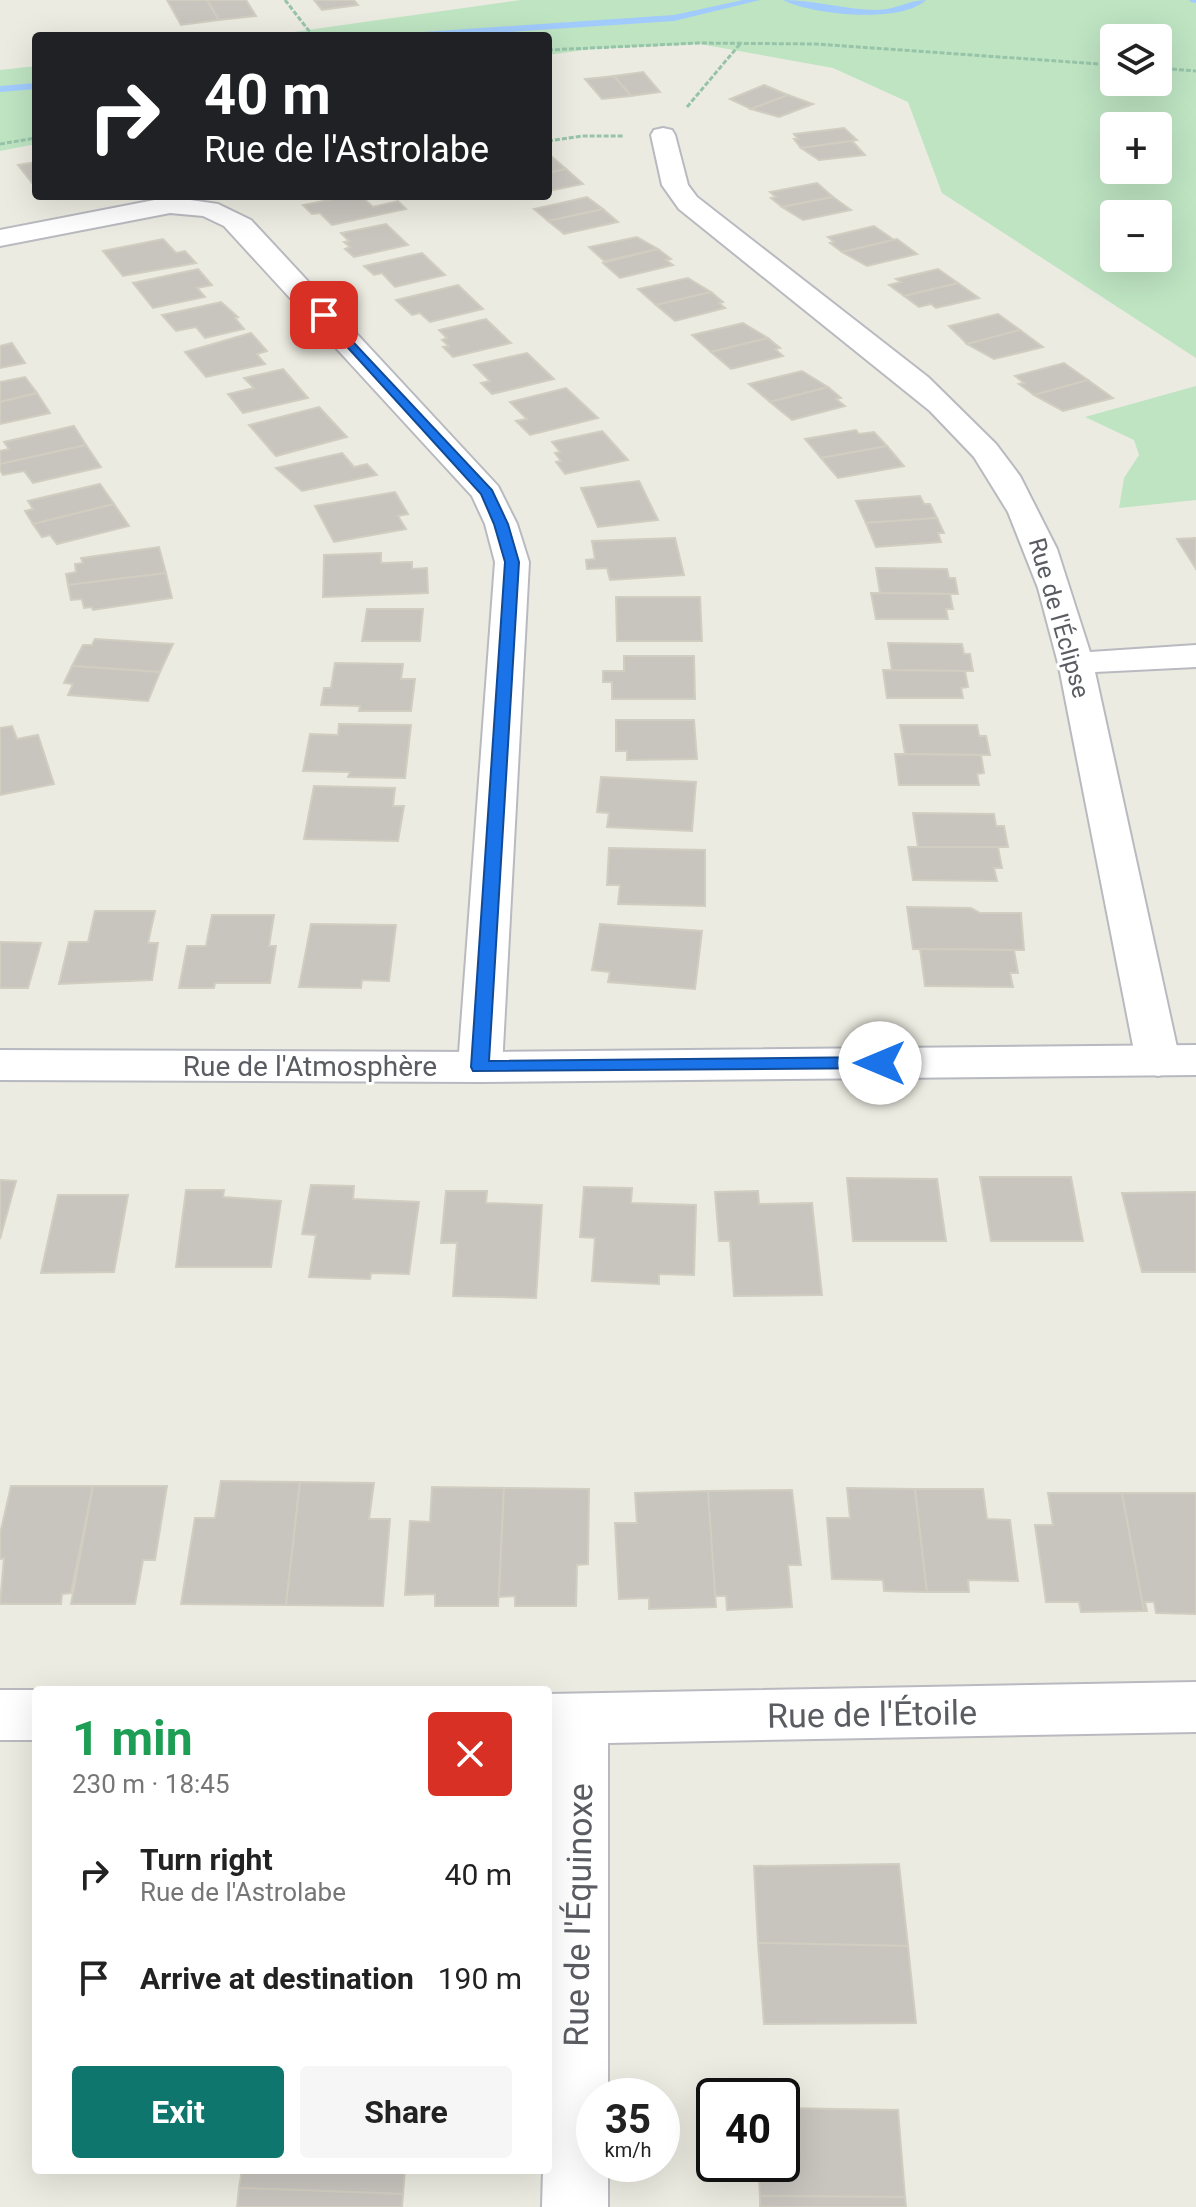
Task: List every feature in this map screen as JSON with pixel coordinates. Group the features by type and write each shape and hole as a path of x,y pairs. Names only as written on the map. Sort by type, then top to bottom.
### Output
{"street":[{"name":"Rue de l'Éclipse","path":"663,135 675,185 688,203 917,383 981,446 1002,473 1041,547 1076,663 1177,1060"},
{"path":"0,238 170,205 195,206 228,215 242,226 487,493 501,524 512,562 480,1067"},
{"path":"1076,663 1196,656"},
{"name":"Rue de l'Atmosphère","path":"0,1065 480,1067 1177,1060"},
{"name":"Rue de l'Étoile","path":"564,1720 1196,1707"},
{"path":"0,1715 32,1715"},
{"name":"Rue de l'Équinoxe","path":"564,1720 575,2207"}],"path":[{"path":"285,0 310,32"},
{"path":"552,50 741,43 914,50 1100,64"},
{"path":"552,140 582,136 663,135 741,43"},
{"path":"1172,69 1196,71"},
{"path":"0,144 32,139"}],"green space":[{"path":"521,0 1196,0 1196,358 942,193 908,102 833,68 700,44 591,49 552,54 552,32 293,32"},
{"path":"32,66 32,145 0,151 0,70"},
{"path":"1196,386 1196,500 1119,508 1124,478 1139,455 1134,440 1085,417"}],"building":[{"path":"167,0 207,0 219,20 181,25"},
{"path":"207,0 246,0 256,16 219,20"},
{"path":"314,0 354,0 358,5 322,10"},
{"path":"643,72 660,92 631,96 614,76"},
{"path":"614,76 631,96 602,99 585,79"},
{"path":"764,85 788,95 751,109 730,99"},
{"path":"788,95 813,104 779,117 751,109"},
{"path":"844,128 857,140 801,148 794,139 798,139 794,134"},
{"path":"852,141 865,155 819,160 801,148"},
{"path":"552,157 566,169 552,172"},
{"path":"32,163 32,183 18,165"},
{"path":"566,169 583,184 552,190 552,172"},
{"path":"817,183 833,197 782,207 771,198 776,197 770,192"},
{"path":"587,197 603,209 548,221 534,209"},
{"path":"833,197 851,210 803,220 782,207"},
{"path":"328,200 365,200 373,207 398,201 406,209 332,225 320,213 312,214 303,205"},
{"path":"603,209 618,222 564,234 548,221"},
{"path":"386,224 408,245 354,257 345,249 350,247 344,242 349,241 341,233"},
{"path":"874,226 894,240 842,252 830,243 834,242 828,237"},
{"path":"637,237 658,249 604,261 589,247"},
{"path":"163,239 176,253 185,251 196,263 123,276 103,251"},
{"path":"897,239 917,254 867,266 842,252"},
{"path":"658,249 671,259 666,260 673,265 620,278 603,263"},
{"path":"422,253 445,275 395,287 382,273 374,275 364,266"},
{"path":"198,269 212,285 197,288 205,297 153,308 133,283"},
{"path":"938,269 958,283 904,296 889,285 901,282 896,279"},
{"path":"688,278 711,292 656,305 638,289"},
{"path":"958,283 979,298 936,308 931,304 919,307 904,296"},
{"path":"458,285 483,309 430,322 420,313 412,315 396,300"},
{"path":"711,292 723,302 719,303 725,308 675,321 656,305"},
{"path":"221,302 238,317 235,318 244,329 205,338 196,327 176,331 162,315"},
{"path":"998,314 1020,330 967,344 949,326"},
{"path":"486,319 511,343 453,357 443,347 449,346 442,340 447,338 439,330"},
{"path":"743,323 768,338 711,352 692,335"},
{"path":"1020,330 1043,347 994,359 967,344"},
{"path":"251,333 267,351 257,354 265,364 206,377 185,352"},
{"path":"768,338 780,348 775,349 783,356 731,369 711,352"},
{"path":"12,343 25,363 0,368 0,346"},
{"path":"527,353 554,379 492,394 481,383 490,381 474,365"},
{"path":"1064,363 1088,380 1034,395 1019,384 1024,383 1015,376"},
{"path":"283,369 308,398 243,413 228,394 254,388 244,378"},
{"path":"802,371 828,387 770,402 749,384"},
{"path":"25,377 37,393 0,402 0,382"},
{"path":"1088,380 1113,398 1063,411 1034,395"},
{"path":"828,387 845,406 792,420 770,402"},
{"path":"566,388 598,418 530,435 516,421 527,419 510,402"},
{"path":"37,393 50,413 0,424 0,402"},
{"path":"319,407 347,437 276,456 249,425"},
{"path":"74,426 86,445 0,464 0,451 9,449 4,442"},
{"path":"856,430 859,434 874,432 887,446 821,458 805,439"},
{"path":"602,431 628,460 565,474 556,462 561,461 555,453 560,452 552,442"},
{"path":"86,445 101,467 33,483 24,471 3,475 0,470 0,464"},
{"path":"887,446 904,466 838,478 821,458"},
{"path":"342,453 354,467 367,464 377,475 302,491 276,468"},
{"path":"639,481 658,520 598,527 581,488"},
{"path":"100,484 114,504 33,524 25,511 33,509 28,501"},
{"path":"395,492 408,514 398,516 406,529 334,542 315,506"},
{"path":"920,496 924,504 930,504 937,518 866,523 856,501"},
{"path":"114,504 129,526 57,544 50,535 42,537 33,524"},
{"path":"937,518 944,533 938,533 941,542 876,547 866,523"},
{"path":"675,538 684,575 610,580 607,568 587,569 586,560 595,559 592,541"},
{"path":"1196,538 1196,569 1177,539"},
{"path":"159,547 166,573 68,585 66,574 76,572 75,564 83,563 81,558"},
{"path":"381,553 381,563 412,562 412,569 427,568 428,593 323,597 324,555"},
{"path":"876,568 947,569 949,578 955,578 958,594 880,593"},
{"path":"166,573 172,598 93,610 92,607 84,608 82,599 71,600 68,585"},
{"path":"871,593 950,594 953,609 946,609 948,619 876,619"},
{"path":"616,597 700,597 702,641 617,641"},
{"path":"367,609 423,609 420,641 362,641"},
{"path":"95,639 173,644 160,672 72,666 83,645 92,645"},
{"path":"888,643 962,644 964,654 970,654 973,671 892,670"},
{"path":"624,656 694,656 695,699 612,699 612,682 603,682 603,671 624,671"},
{"path":"335,663 403,664 401,679 415,679 411,711 359,711 360,706 321,705 324,688 331,688"},
{"path":"72,666 160,672 148,701 68,695 73,684 64,683"},
{"path":"883,670 965,671 968,687 961,688 963,698 887,698"},
{"path":"616,720 694,720 697,759 627,760 627,751 616,751"},
{"path":"339,724 411,725 405,778 348,777 350,772 303,771 310,734 338,735"},
{"path":"900,725 977,725 979,736 986,736 990,755 905,754"},
{"path":"12,726 17,739 38,735 54,784 0,795 0,728"},
{"path":"895,754 981,755 984,773 977,774 979,785 899,785"},
{"path":"601,777 696,782 692,831 607,827 609,813 597,812"},
{"path":"314,786 395,788 393,806 404,806 398,841 304,839"},
{"path":"913,813 994,814 996,826 1004,826 1008,847 918,847"},
{"path":"908,847 998,847 1002,868 994,868 997,881 913,880"},
{"path":"609,848 705,850 705,906 618,904 620,885 607,885"},
{"path":"907,907 1021,913 1024,950 913,949"},
{"path":"95,911 155,911 148,943 158,943 152,980 59,984 69,942 88,942"},
{"path":"212,915 274,915 269,946 276,946 270,983 215,983 214,988 179,988 187,946 206,946"},
{"path":"311,924 396,925 389,981 362,980 361,988 299,987"},
{"path":"600,924 702,931 695,989 608,982 610,972 592,970"},
{"path":"0,942 41,943 28,988 0,988"},
{"path":"920,949 1014,950 1018,973 1010,973 1013,987 925,986"},
{"path":"980,1177 1071,1177 1083,1241 991,1241"},
{"path":"847,1178 937,1179 946,1241 853,1241"},
{"path":"0,1180 16,1181 0,1239"},
{"path":"311,1185 354,1186 353,1199 419,1202 409,1274 371,1273 370,1279 309,1277 316,1235 302,1234"},
{"path":"584,1187 632,1188 631,1203 696,1205 694,1275 659,1274 659,1284 592,1281 595,1238 580,1237"},
{"path":"186,1190 224,1190 223,1197 281,1201 271,1267 176,1267"},
{"path":"446,1191 487,1191 486,1203 542,1205 536,1298 453,1296 457,1243 441,1243"},
{"path":"758,1191 759,1204 812,1203 822,1295 734,1296 730,1241 719,1241 715,1192"},
{"path":"1196,1192 1196,1272 1142,1272 1122,1193"},
{"path":"58,1195 128,1195 114,1272 41,1273"},
{"path":"221,1481 300,1482 286,1605 181,1604 195,1518 215,1518"},
{"path":"300,1482 374,1483 369,1519 390,1519 383,1606 286,1605"},
{"path":"11,1486 93,1486 71,1593 62,1594 61,1604 0,1604 4,1558 0,1559 0,1534"},
{"path":"93,1486 167,1486 155,1560 143,1560 135,1604 71,1604"},
{"path":"432,1487 504,1488 498,1606 435,1606 435,1594 405,1595 410,1521 430,1522"},
{"path":"504,1488 589,1489 588,1564 577,1565 576,1606 515,1606 515,1596 499,1597"},
{"path":"847,1488 915,1489 927,1592 884,1591 883,1580 832,1579 827,1518 850,1518"},
{"path":"915,1489 983,1489 987,1519 1010,1520 1018,1581 968,1580 969,1592 927,1592"},
{"path":"792,1490 801,1565 788,1565 792,1607 727,1610 726,1596 714,1596 708,1491"},
{"path":"708,1491 716,1607 649,1609 649,1598 619,1599 615,1523 637,1523 635,1493"},
{"path":"1048,1493 1122,1493 1144,1611 1081,1612 1079,1602 1046,1602 1035,1525 1053,1525"},
{"path":"1122,1493 1196,1493 1196,1614 1156,1613 1154,1602 1145,1602 1147,1611 1144,1611"},
{"path":"899,1864 908,1946 758,1943 754,1866"},
{"path":"758,1943 908,1946 916,2023 764,2024"},
{"path":"800,2108 898,2110 905,2197 760,2196 759,2182 800,2182"},
{"path":"241,2174 405,2174 403,2194 239,2188"},
{"path":"239,2188 403,2194 402,2207 237,2207"},
{"path":"760,2196 905,2197 906,2207 760,2207"}],"waterway":[{"path":"467,32 674,18 755,0"},
{"path":"788,0 878,13 911,7 921,0"},
{"path":"0,89 32,86"}],"route":[{"path":"324,315 487,493 501,524 512,562 480,1067 880,1063"}]}
